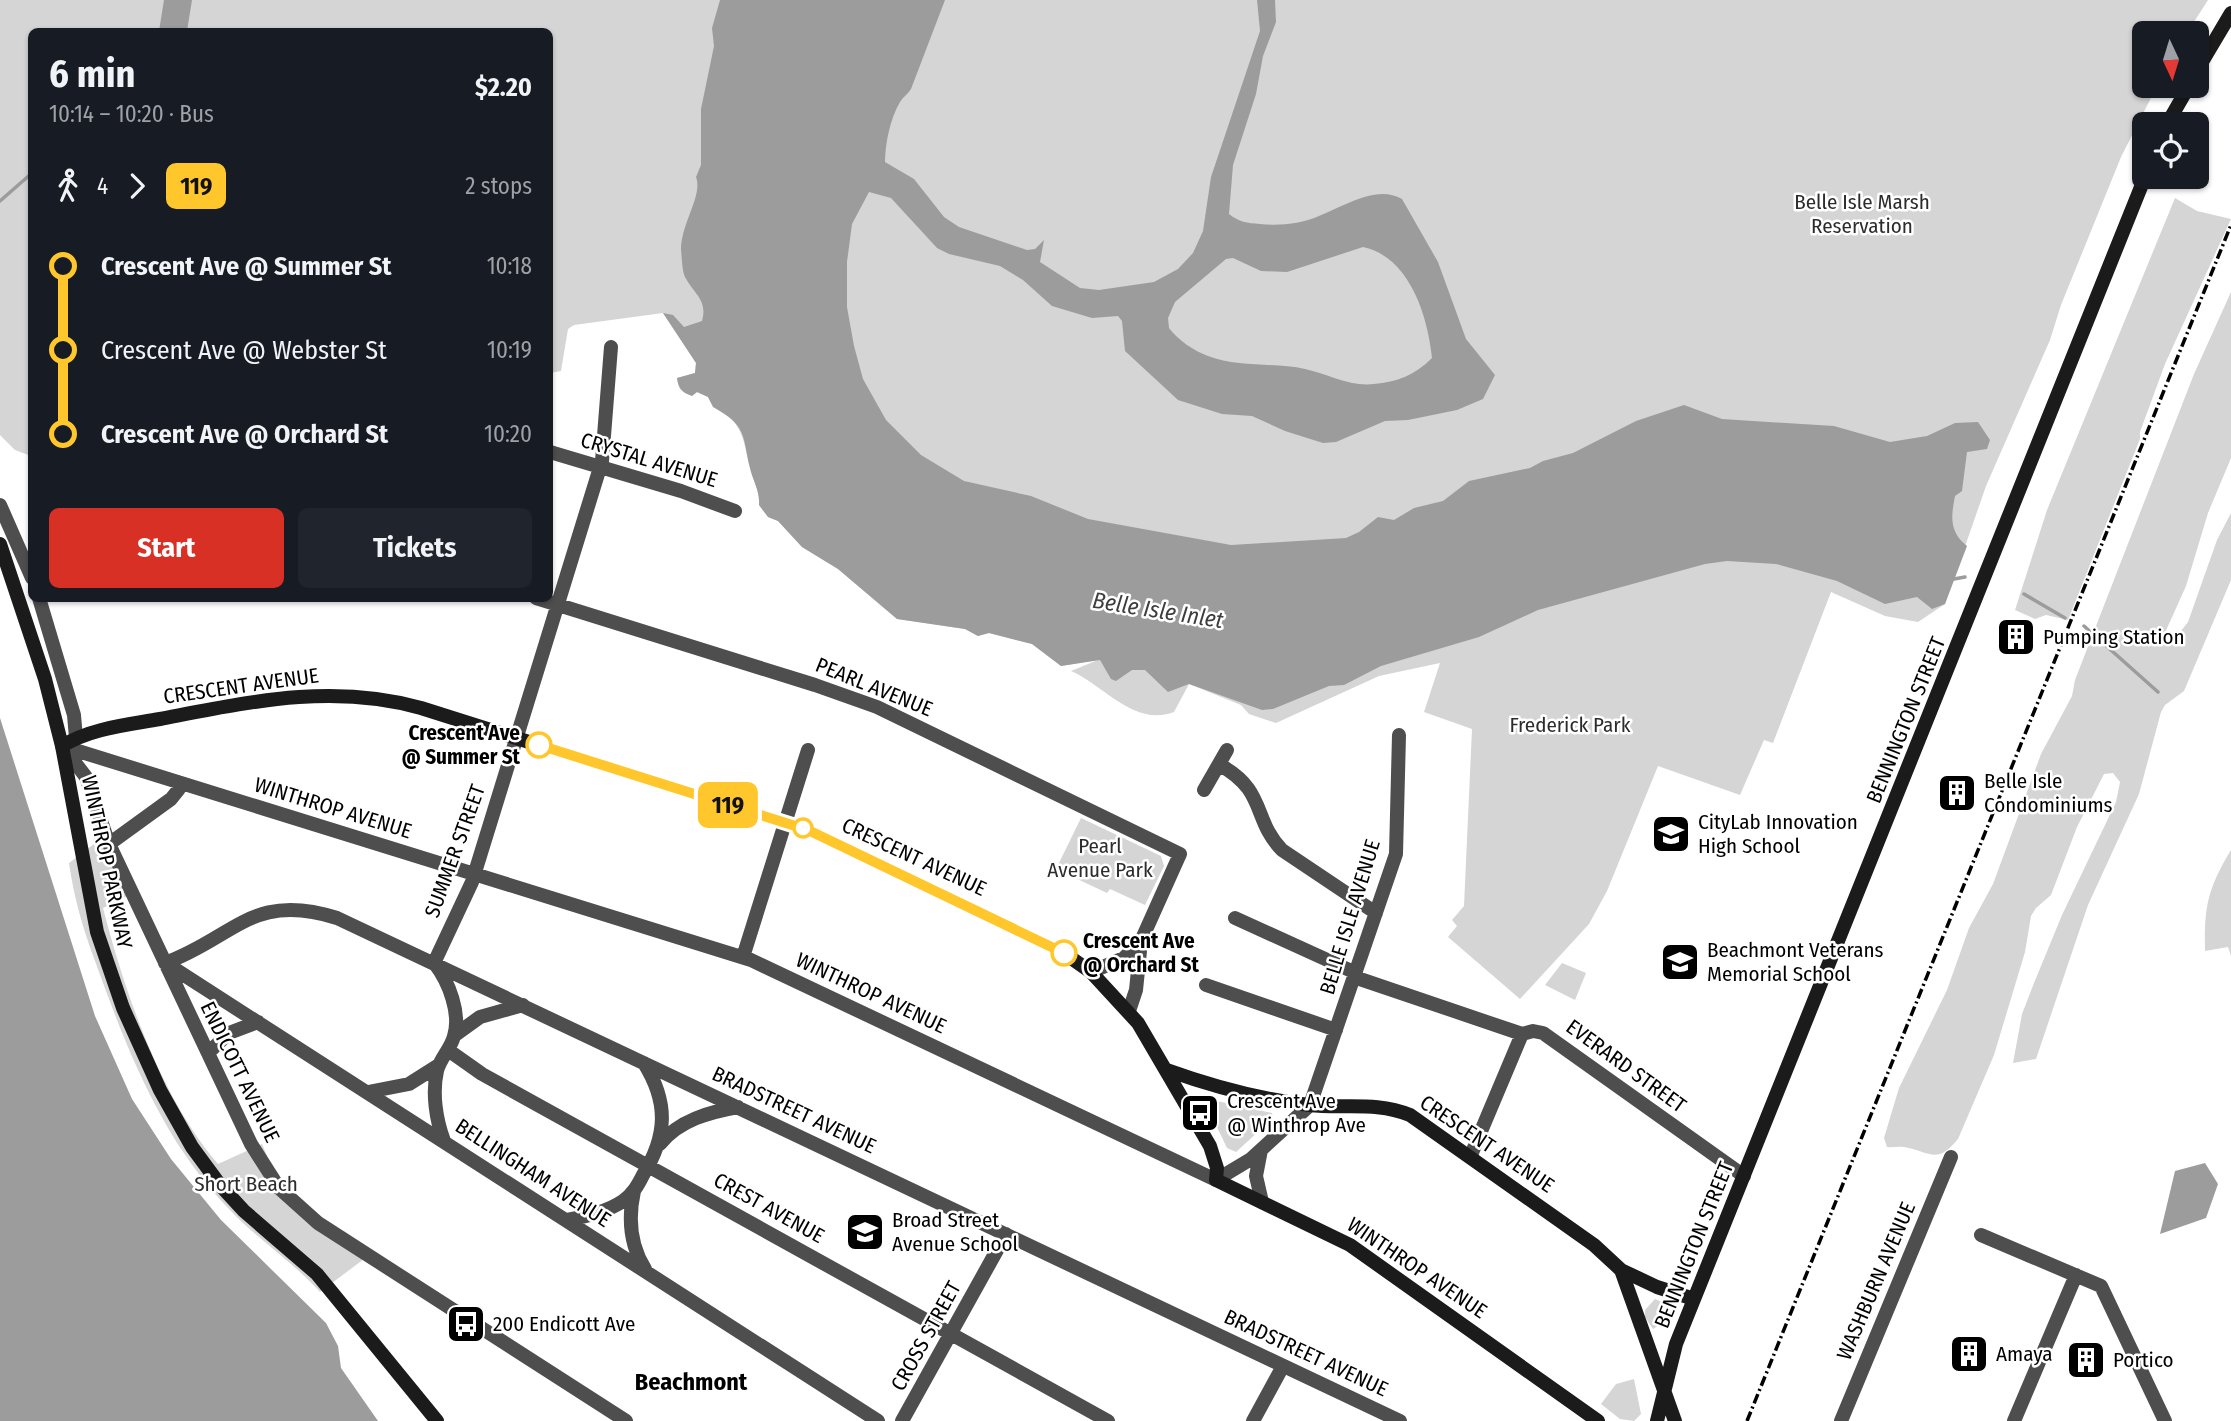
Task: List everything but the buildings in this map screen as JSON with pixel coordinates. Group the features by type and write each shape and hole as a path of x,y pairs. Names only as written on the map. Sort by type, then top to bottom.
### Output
{"street":[{"path":"2209,50 2231,13"},
{"name":"BENNINGTON STREET","path":"1657,1421 1665,1397 1671,1359 1694,1299 2140,189"},
{"name":"SUMMER STREET","path":"434,963 474,874 601,467 611,347"},
{"name":"CRYSTAL AVENUE","path":"553,453 681,491 735,512"},
{"path":"0,505 28,569"},
{"name":"WINTHROP PARKWAY","path":"0,544 42,665 62,746 86,885 103,950 133,1032 175,1118 226,1191 250,1216 311,1268 437,1421"},
{"path":"40,602 74,715 76,738"},
{"name":"PEARL AVENUE","path":"546,602 815,685 877,707 1180,854 1141,941"},
{"name":"CRESCENT AVENUE","path":"62,746 76,738 246,703 322,694 394,701 814,832 1033,937 1073,958 1091,972 1129,1011 1167,1070 1213,1152 1217,1168 1216,1180"},
{"name":"BELLE ISLE AVENUE","path":"1310,1105 1397,848 1399,735"},
{"name":"WINTHROP AVENUE","path":"62,746 743,957 1216,1180 1359,1251 1598,1421"},
{"name":"ENDICOTT AVENUE","path":"62,746 86,777 109,844 259,1159 296,1206 626,1421"},
{"path":"743,957 808,750"},
{"path":"1204,790 1227,750"},
{"path":"1220,765 1246,782 1272,836 1282,850 1376,913"},
{"path":"109,844 171,799 179,789 178,782"},
{"name":"BRADSTREET AVENUE","path":"165,963 195,950 247,918 293,910 337,918 1400,1421"},
{"name":"EVERARD STREET","path":"1235,918 1355,975 1522,1034 1543,1032 1744,1176"},
{"path":"1091,972 1124,958 1141,941"},
{"path":"1129,1011 1136,990 1141,941"},
{"name":"BELLINGHAM AVENUE","path":"165,963 878,1421"},
{"path":"434,963 449,988 455,1035"},
{"path":"1206,985 1336,1030"},
{"path":"368,1092 402,1086 439,1065 455,1035 480,1017 523,1005"},
{"path":"208,1053 229,1033 258,1022"},
{"path":"1471,1156 1522,1034"},
{"name":"CREST AVENUE","path":"448,1051 482,1074 1108,1421"},
{"path":"644,1063 655,1083 661,1105 660,1145"},
{"path":"439,1065 436,1100 444,1141"},
{"name":"CRESCENT AVENUE","path":"1167,1070 1234,1093 1310,1105 1367,1105 1400,1111 1421,1121 1471,1156 1594,1245 1621,1269 1657,1287 1694,1299"},
{"path":"1216,1180 1262,1149 1310,1105"},
{"path":"567,1220 611,1208 635,1189 660,1145 673,1131 690,1121 738,1107"},
{"path":"1262,1149 1256,1176 1262,1202"},
{"name":"WASHBURN AVENUE","path":"1841,1421 1951,1157"},
{"path":"635,1189 631,1228 637,1253 648,1272"},
{"name":"CROSS STREET","path":"902,1421 1006,1234"},
{"path":"1981,1235 2101,1286 2165,1421"},
{"name":"CRESCENT AVENUE","path":"1621,1269 1665,1397"},
{"path":"2014,1421 2076,1275"},
{"path":"1253,1421 1283,1366"},
{"path":"1665,1397 1675,1421"}],"green space":[{"path":"0,0 2208,0 2195,21 2132,21 2132,98 2151,98 2144,112 2132,112 2132,135 2061,305 2050,340 1986,486 1945,604 1918,622 1885,616 1831,592 1773,743 1764,740 1740,795 1658,766 1607,891 1589,924 1520,999 1448,937 1457,926 1452,920 1464,906 1472,729 1424,712 1440,663 1379,676 1276,723 1249,714 1241,705 1189,684 1174,712 1159,715 1133,710 1071,671 1098,660 1061,666 1032,644 989,633 978,636 965,629 897,619 838,569 802,547 778,521 768,517 759,505 744,442 736,424 708,397 697,392 692,396 680,389 677,378 695,373 696,363 663,313 574,325 568,329 561,371 553,372 553,28 28,28 28,455 15,450 0,435"},
{"path":"2175,198 2197,211 2231,219 2165,364 2140,432 2140,439 2068,620 2046,615 2035,619 2015,610 2047,510"},
{"path":"2231,292 2231,458 2208,513 2186,586 2164,635 2164,643 2171,644 2188,622 2217,540 2231,513 2231,580 2184,691 2165,705 2161,712 2139,794 2088,905 2036,1059 2013,1063 2022,1014 2062,915 2116,802 2120,782 2113,773 2104,774 2077,827 2051,895 2031,916 2025,952 1994,1055 1958,1139 1944,1152 1933,1155 1904,1147 1887,1147 1884,1138 1899,1088 1947,990 1969,928 1993,884 2041,754 2072,696 2075,680 2194,374"},
{"name":"Pearl Avenue Park","path":"1081,818 1161,856 1164,866 1145,905 1110,889 1107,893 1056,869"},
{"name":"Short Beach","path":"107,834 131,894 103,908 122,974 162,1076 197,1137 218,1164 262,1144 277,1180 364,1259 320,1292 240,1220 205,1182 166,1124 134,1060 87,937 76,901 69,863"},
{"path":"2231,850 2231,956 2228,947 2205,951 2205,935 2212,887"},
{"path":"1562,963 1586,973 1575,1000 1545,985"},
{"path":"1203,1098 1272,1113 1273,1118 1236,1152 1227,1148"},
{"path":"1655,1299 1668,1305 1661,1324 1653,1329 1645,1317 1645,1310"},
{"path":"1634,1379 1641,1414 1634,1421 1620,1419 1601,1404 1616,1384"}],"water":[{"path":"164,0 192,0 187,28 159,28"},
{"name":"Belle Isle Inlet","path":"720,0 945,0 911,89 893,116 885,162 914,179 944,217 959,227 1027,250 1035,249 1044,240 1040,262 1080,288 1099,290 1154,282 1178,269 1193,253 1203,231 1211,177 1260,31 1257,0 1275,0 1276,22 1263,56 1256,94 1233,165 1229,214 1247,223 1297,223 1371,195 1392,195 1402,199 1438,262 1466,339 1495,375 1483,399 1457,410 1408,420 1385,421 1336,442 1323,443 1285,431 1252,416 1222,414 1178,400 1125,351 1122,321 1118,316 1092,318 1052,306 1023,280 1000,266 949,254 937,248 891,198 869,192 852,224 847,262 847,307 863,379 886,420 921,455 964,481 1031,496 1088,519 1231,545 1346,538 1359,532 1378,517 1394,520 1414,508 1443,501 1469,481 1530,468 1543,461 1573,453 1636,421 1684,405 1722,419 1834,426 1890,442 1927,436 1955,423 1978,422 1990,440 1987,449 1967,452 1962,491 1955,496 1952,517 1957,535 1967,546 1945,604 1932,609 1917,597 1885,604 1837,581 1776,564 1727,561 1705,564 1538,610 1479,637 1381,666 1344,685 1329,686 1273,709 1262,710 1189,684 1168,692 1145,670 1132,670 1116,681 1111,679 1100,660 1061,666 1032,644 989,633 978,636 965,629 897,619 838,569 802,547 778,521 768,517 759,505 744,439 738,426 713,407 708,397 697,392 689,395 678,385 677,378 695,373 696,363 663,313 673,315 684,327 702,321 702,302 684,274 681,250 684,230 697,193 696,177 701,165 701,109 714,46 712,28","holes":["1363,247 1379,253 1393,263 1414,291 1430,342 1432,358 1419,369 1398,379 1374,384 1356,384 1293,367 1220,360 1192,348 1169,328 1168,318 1175,302 1226,259 1233,258 1261,271 1287,272"]},
{"path":"0,718 95,1016 132,1099 171,1159 221,1220 326,1323 338,1346 341,1368 378,1421 0,1421"},
{"path":"2205,1163 2218,1184 2206,1218 2160,1234 2175,1171"}],"waterway":[{"path":"0,201 28,176"},
{"path":"1954,579 1965,577"},
{"path":"2024,594 2065,618"},
{"path":"2084,626 2158,692"}],"railway":[{"path":"1747,1421 2231,225"}],"bus line":[{"name":"119","path":"539,745 808,830 1064,953"}],"place":[{"name":"Pumping Station","path":"2016,637"},
{"name":"Crescent Ave @ Summer St","path":"539,745"},
{"name":"Belle Isle Condominiums","path":"1957,793"},
{"name":"CityLab Innovation High School","path":"1671,834"},
{"name":"Crescent Ave @ Orchard St","path":"1064,953"},
{"name":"Beachmont Veterans Memorial School","path":"1680,962"},
{"name":"Crescent Ave @ Winthrop Ave","path":"1200,1113"},
{"name":"Broad Street Avenue School","path":"865,1232"},
{"name":"200 Endicott Ave","path":"466,1324"},
{"name":"Amaya","path":"1969,1354"},
{"name":"Portico","path":"2086,1360"}],"district":[{"name":"Beachmont","path":"691,1382"}],"park label":[{"name":"Belle Isle Marsh Reservation","path":"1862,214"},
{"name":"Frederick Park","path":"1570,725"}]}
